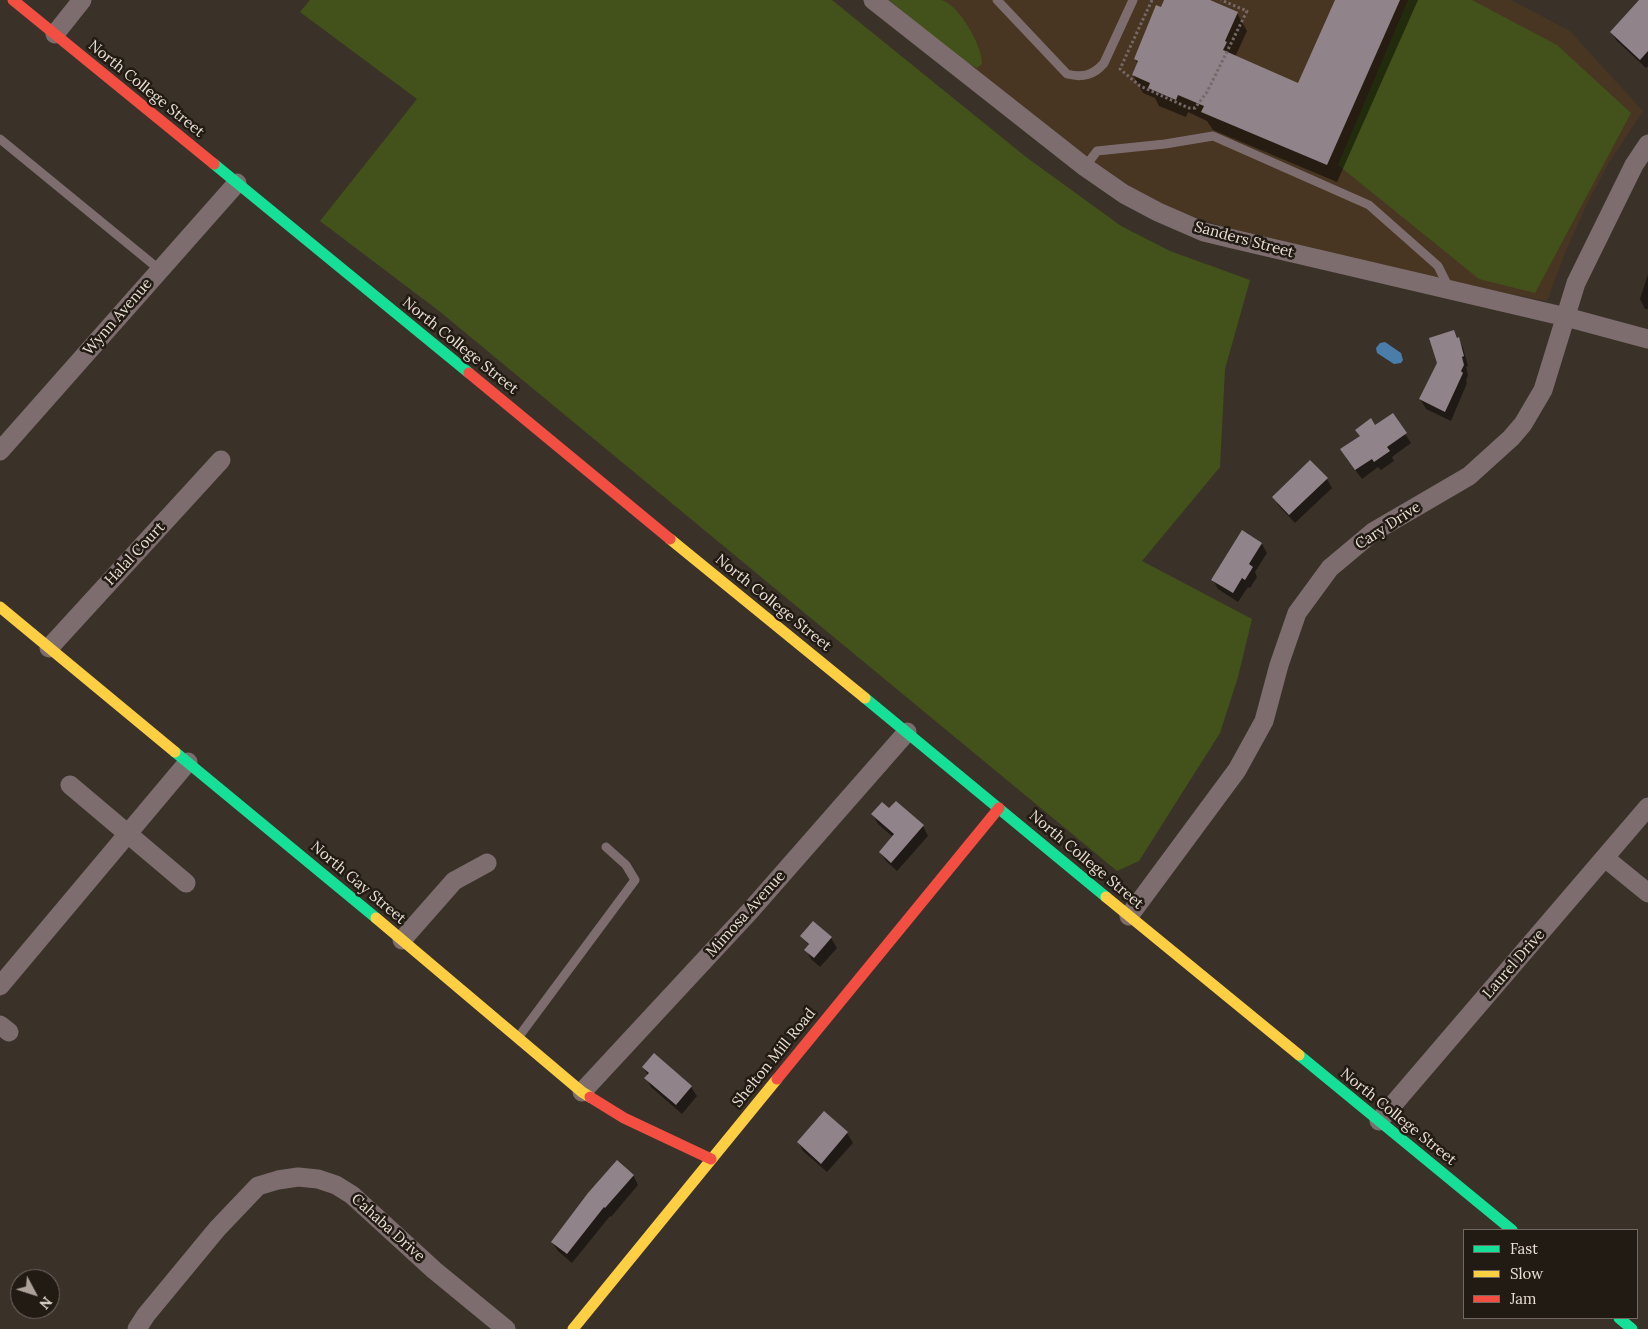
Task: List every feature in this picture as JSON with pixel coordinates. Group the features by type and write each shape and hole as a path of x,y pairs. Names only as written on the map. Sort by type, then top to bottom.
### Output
{"main road":[{"name":"North College Street","path":"13,0 1511,1229"},
{"name":"North Gay Street","path":"0,607 402,940 582,1092 624,1118 711,1159"},
{"name":"Shelton Mill Road","path":"573,1329 999,808"},
{"path":"1620,1319 1632,1329"}],"street":[{"path":"55,34 82,0"},
{"name":"Sanders Street","path":"872,0 1086,167 1124,194 1158,212 1204,232 1648,338"},
{"name":"Cary Drive","path":"1129,916 1237,770 1264,721 1279,665 1297,613 1330,568 1373,532 1469,476 1511,438 1523,424 1543,390 1576,283 1634,165 1648,144"},
{"name":"Wynn Avenue","path":"0,451 237,183"},
{"name":"Halal Court","path":"48,648 221,460"},
{"name":"Mimosa Avenue","path":"582,1092 750,911 907,732"},
{"path":"0,986 188,762"},
{"path":"70,784 186,883"},
{"name":"Laurel Drive","path":"1379,1121 1648,807"},
{"path":"1605,858 1648,893"},
{"path":"402,940 454,881 487,863"},
{"name":"Cahaba Drive","path":"137,1329 146,1315 217,1228 258,1186 298,1177 318,1179 336,1185 352,1195 434,1270 506,1329"}],"lane":[{"path":"997,0 1067,74 1078,77 1098,71 1104,63 1133,0"},
{"path":"1086,167 1097,151 1164,144 1213,136 1369,205 1438,266 1451,290"},
{"path":"0,139 160,270"},
{"path":"518,1038 635,880 626,865 606,847"}],"path":[{"path":"1152,0 1120,69 1140,86 1189,108 1195,108 1207,92 1247,11 1222,0"}],"shaded area":[{"path":"887,0 1511,0 1570,31 1643,111 1608,164 1587,204 1565,253 1547,301 1436,280 1230,229 1177,211 1144,195 1097,165"}],"green space":[{"path":"310,0 832,0 1026,157 1121,226 1170,251 1250,280 1225,369 1220,467 1142,561 1252,619 1238,677 1220,733 1139,861 1117,871 439,311 320,221 417,99 300,12"},
{"path":"889,0 941,0 948,3 969,27 979,47 982,64 977,68 962,60"},
{"path":"1408,0 1472,0 1557,45 1631,113 1535,293 1479,279 1338,165"}],"water":[{"path":"1385,342 1401,353 1403,360 1401,363 1394,364 1377,353 1376,348 1380,343"}],"building":[{"path":"1164,0 1210,0 1238,12 1223,50 1298,83 1335,0 1400,0 1327,165 1201,112 1204,106 1178,95 1176,100 1148,88 1150,83 1132,75 1138,61 1134,59 1156,5 1161,7"},
{"path":"1639,0 1648,0 1648,51 1640,60 1610,32"},
{"path":"1454,330 1457,338 1459,337 1464,356 1462,357 1464,365 1461,371 1463,373 1445,412 1419,399 1437,363 1429,338"},
{"path":"1393,413 1407,433 1387,447 1390,451 1374,462 1372,459 1355,470 1340,449 1360,436 1355,430 1371,418 1375,425"},
{"path":"1310,460 1328,478 1289,515 1272,497"},
{"path":"1242,530 1262,543 1249,564 1253,567 1245,580 1242,578 1233,593 1211,580"},
{"path":"896,801 924,825 891,863 879,852 894,834 871,814 882,802 889,808"},
{"path":"813,921 832,937 814,958 804,950 809,944 800,936"},
{"path":"654,1053 692,1086 676,1105 644,1078 649,1073 642,1067"},
{"path":"824,1111 848,1132 821,1164 797,1142"},
{"path":"617,1160 634,1175 604,1207 567,1254 551,1242 588,1193"}],"traffic: fast":[{"path":"214,164 469,373"},
{"path":"865,698 1106,897"},
{"path":"175,752 376,918"},
{"path":"1299,1055 1511,1229"},
{"path":"1620,1319 1632,1329"}],"traffic: slow":[{"path":"670,539 865,698"},
{"path":"0,607 175,752"},
{"path":"1106,897 1299,1055"},
{"path":"376,918 590,1097"},
{"path":"573,1329 777,1079"}],"traffic: jam":[{"path":"13,0 214,164"},
{"path":"469,373 670,539"},
{"path":"777,1079 999,808"},
{"path":"590,1097 624,1118 711,1159"}]}
